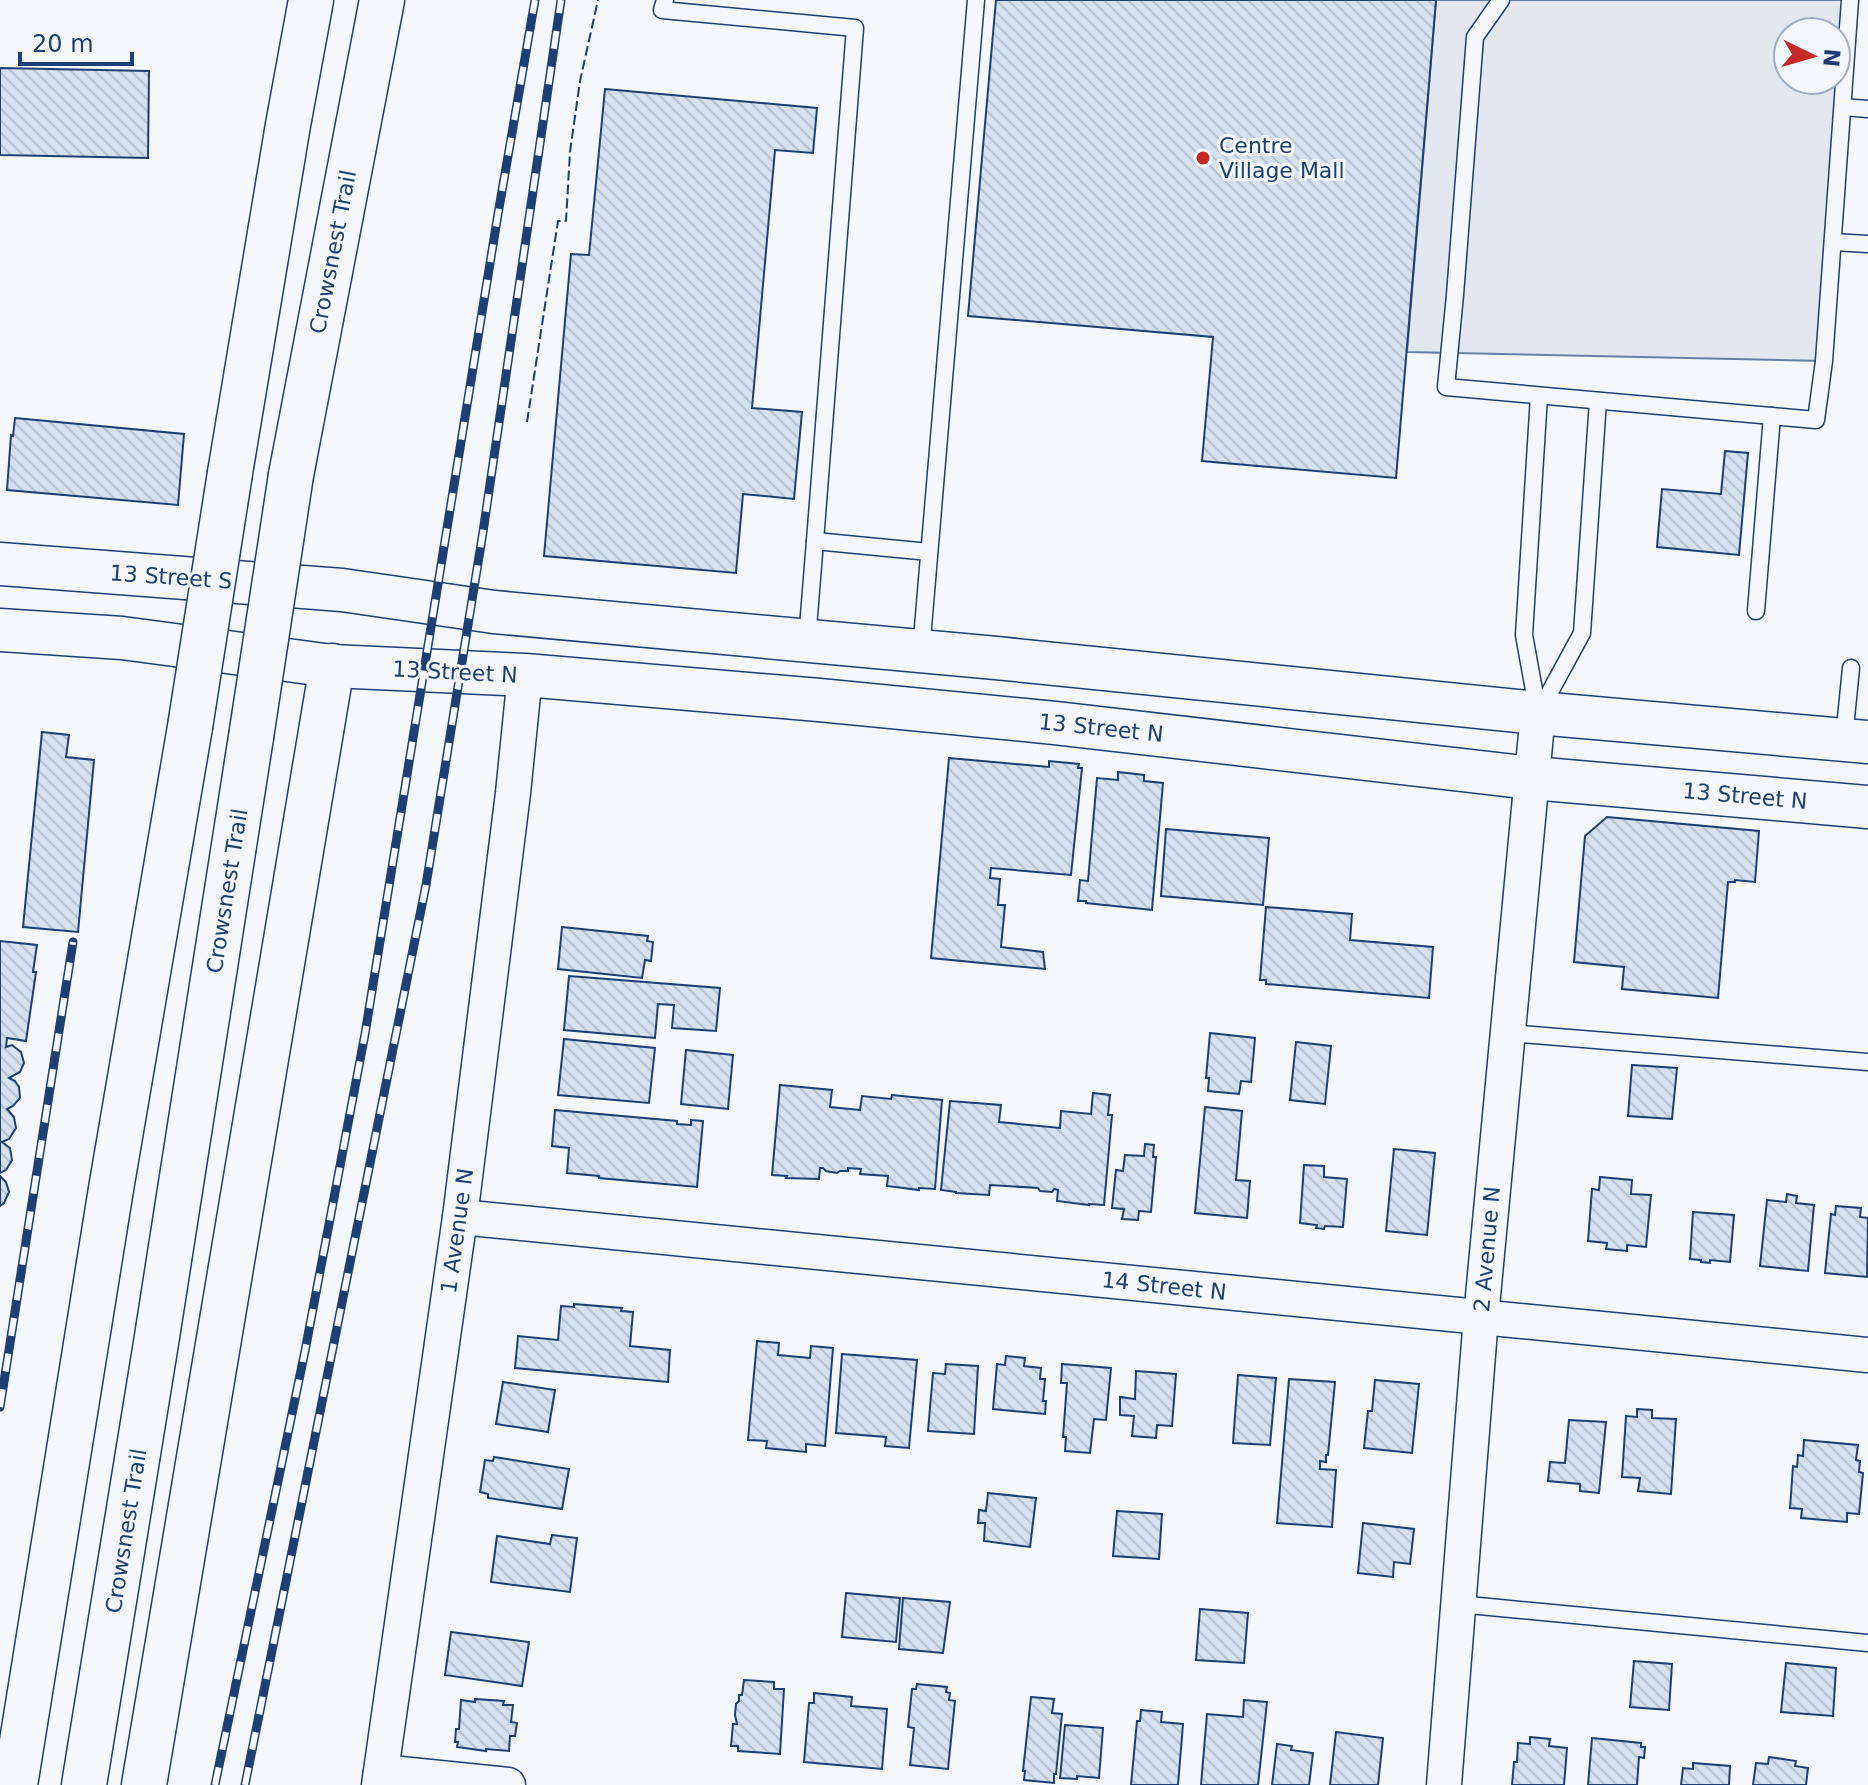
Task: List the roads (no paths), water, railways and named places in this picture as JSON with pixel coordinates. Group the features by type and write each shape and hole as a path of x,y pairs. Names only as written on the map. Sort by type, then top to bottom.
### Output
{"highway":[{"path":"15,1785 108,1205 311,0"},
{"name":"Crowsnest Trail","path":"84,1785 291,475 382,0"},
{"path":"144,1785 332,666"}],"street":[{"name":"13 Street S","path":"0,564 342,590 494,612 807,641"},
{"path":"0,630 122,638 332,666"},
{"path":"807,641 1856,741"},
{"name":"13 Street N","path":"332,666 525,675 819,700 1040,721 1532,778 1868,807"},
{"name":"1 Avenue N","path":"380,1779 460,1217 525,675"},
{"name":"2 Avenue N","path":"1444,1785 1481,1317 1538,713"},
{"name":"14 Street N","path":"460,1217 1868,1355"},
{"path":"380,1779 508,1785"}],"lane":[{"path":"665,0 662,10 855,28 807,641"},
{"path":"921,651 976,0"},
{"path":"1501,0 1475,37 1446,387 1816,420 1824,361 1850,0"},
{"path":"1843,107 1868,109"},
{"path":"1833,242 1868,244"},
{"path":"1538,713 1524,635 1539,396"},
{"path":"1538,713 1582,633 1598,401"},
{"path":"1756,611 1772,416"},
{"path":"815,541 929,552"},
{"path":"1851,668 1856,741"},
{"path":"1508,1033 1868,1062"},
{"path":"1458,1604 1868,1643"}],"railway":[{"path":"215,1785 305,1351 365,1034 535,0"},
{"path":"245,1785 426,885 483,532 561,0"},
{"path":"0,1407 73,942"}],"place":[{"name":"Centre Village Mall","path":"1203,158"}]}
